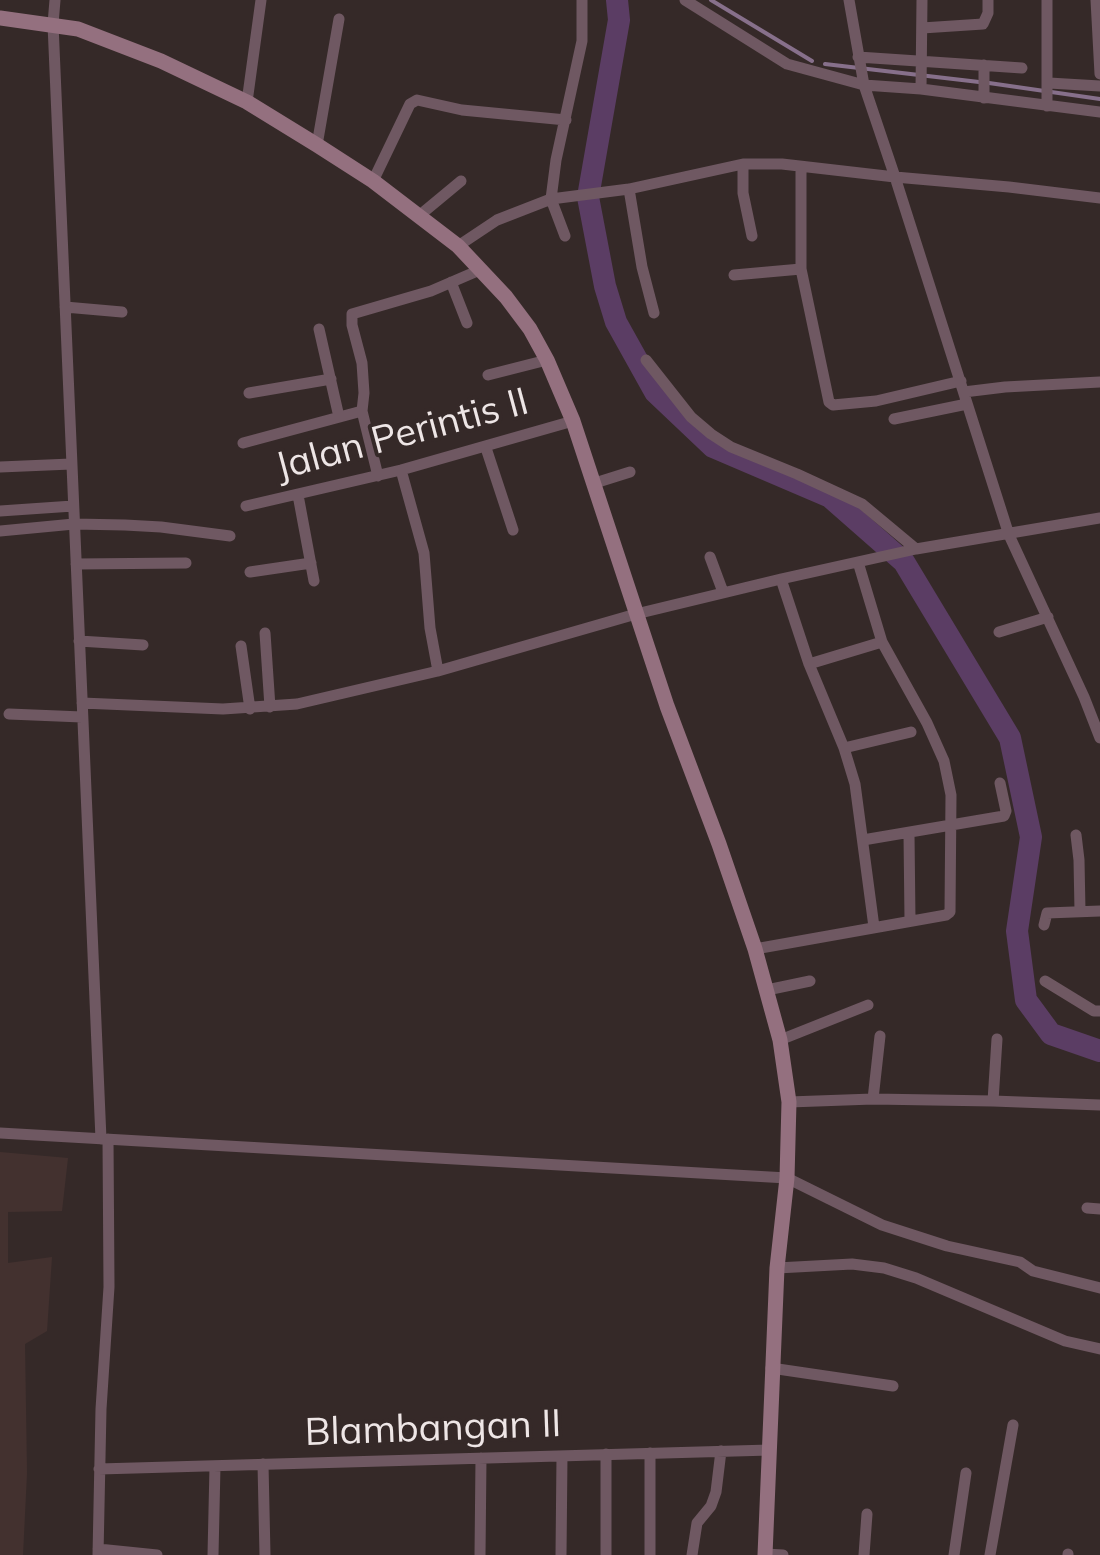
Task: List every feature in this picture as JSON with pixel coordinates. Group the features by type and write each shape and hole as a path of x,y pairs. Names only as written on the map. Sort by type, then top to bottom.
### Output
{"street":[{"path":"54,0 82,717 105,1139 108,1287 98,1552 157,1555"},
{"path":"247,102 261,0"},
{"path":"564,236 556,198 556,160 582,42 582,0"},
{"path":"685,0 787,64 863,81 922,74 984,81 1022,68"},
{"path":"849,0 863,81 1009,535 1097,717 1100,738"},
{"path":"922,0 922,74"},
{"path":"922,28 983,24 988,0"},
{"path":"1047,0 1048,93"},
{"path":"1096,0 1100,74"},
{"path":"0,18 78,30 161,62 247,102 317,145 420,214 458,246 530,329 547,360 573,421 636,614 755,949 780,1040 789,1102 787,1178 776,1268 772,1368 759,1450 765,1554 783,1555"},
{"path":"317,145 339,19"},
{"path":"859,59 922,74 1048,93 1100,112"},
{"path":"1048,93 1100,86"},
{"path":"373,181 410,104 417,100 462,110 566,120"},
{"path":"458,246 497,220 556,198 629,189 743,164 782,164 1100,198"},
{"path":"743,164 743,194 752,236"},
{"path":"800,167 802,270 831,404 1100,382"},
{"path":"420,214 461,181"},
{"path":"629,189 654,313"},
{"path":"378,476 362,411 362,364 352,314 431,291 482,270"},
{"path":"734,275 802,270"},
{"path":"451,282 467,324"},
{"path":"65,307 122,312"},
{"path":"318,329 338,417"},
{"path":"488,375 547,360"},
{"path":"646,360 691,417 720,440 862,504 911,550"},
{"path":"249,393 331,378"},
{"path":"894,419 964,393"},
{"path":"243,443 362,411"},
{"name":"Jalan Perintis II","path":"246,506 402,470 573,421"},
{"path":"486,448 513,530"},
{"path":"0,467 72,464"},
{"path":"402,470 424,553 438,671"},
{"path":"594,482 630,472"},
{"path":"298,495 314,581"},
{"path":"0,511 74,506"},
{"path":"82,703 250,709 298,704 438,671 724,592 911,550 1100,518"},
{"path":"0,531 74,524 161,526 230,536"},
{"path":"710,557 724,592"},
{"path":"755,949 949,914 952,824 944,761 882,642 860,561"},
{"path":"76,564 186,563"},
{"path":"250,572 311,563"},
{"path":"781,579 809,664 844,748 858,803 874,927"},
{"path":"999,632 1048,616"},
{"path":"265,632 270,707"},
{"path":"79,641 143,645"},
{"path":"809,664 882,642"},
{"path":"241,646 250,709"},
{"path":"9,714 82,717"},
{"path":"844,748 912,732"},
{"path":"862,840 1004,816 1000,783"},
{"path":"909,834 910,920"},
{"path":"1076,835 1080,911"},
{"path":"1044,925 1047,913 1100,911"},
{"path":"1045,981 1100,1011"},
{"path":"767,990 810,982"},
{"path":"780,1040 868,1006"},
{"path":"874,1099 880,1036"},
{"path":"993,1100 997,1039"},
{"path":"789,1102 993,1100 1100,1105"},
{"path":"0,1133 787,1178 900,1231 1020,1262 1033,1271 1100,1288"},
{"path":"776,1268 852,1264 884,1268 1065,1340 1100,1350"},
{"path":"772,1368 894,1386"},
{"path":"990,1555 1013,1425"},
{"name":"Blambangan II","path":"99,1469 759,1450"},
{"path":"692,1555 697,1523 712,1506 716,1492 721,1451"},
{"path":"650,1453 650,1555"},
{"path":"606,1454 606,1555"},
{"path":"561,1555 562,1456"},
{"path":"480,1555 481,1458"},
{"path":"262,1464 264,1555"},
{"path":"213,1555 215,1466"},
{"path":"954,1555 966,1473"},
{"path":"864,1555 866,1514"}],"shaded area":[{"path":"0,1152 68,1158 62,1211 8,1212 8,1263 52,1257 47,1331 25,1344 27,1473 23,1555 0,1555"}],"waterway":[{"path":"617,0 619,20 588,197 616,322 655,392 713,447 830,497 904,562 1010,738 1031,837 1017,931 1026,1000 1051,1034 1100,1051"},
{"path":"711,0 812,61"},
{"path":"825,64 979,82"},
{"path":"989,83 1100,99"}]}
